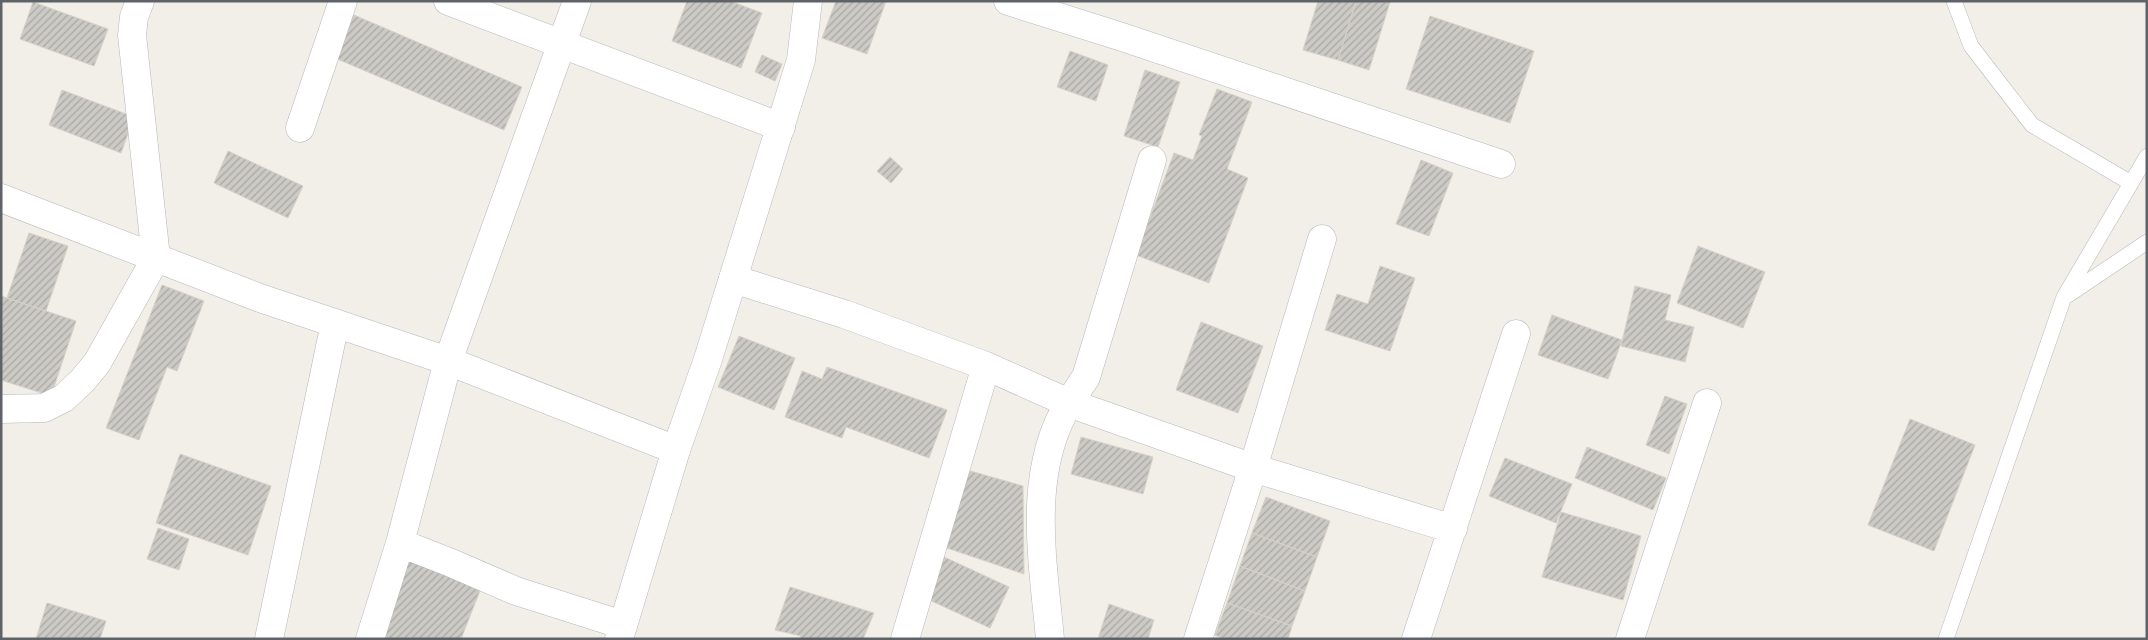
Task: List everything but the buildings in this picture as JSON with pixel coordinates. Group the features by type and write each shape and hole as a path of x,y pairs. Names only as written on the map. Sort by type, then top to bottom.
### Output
{"street":[{"path":"1,408 44,408 64,398 82,381 97,363 156,258 132,35 134,17 140,1"},
{"path":"300,128 344,1"},
{"path":"448,1 560,45 781,127"},
{"path":"370,639 400,543 448,361 577,1"},
{"path":"400,543 621,632 676,450 733,279 801,60 808,1"},
{"path":"1008,1 1122,37 1501,164"},
{"path":"1050,639 1039,522 1047,457 1060,418 1086,377 1152,160"},
{"path":"1,198 260,298 448,361 676,450"},
{"path":"1198,639 1253,468 1322,239"},
{"path":"733,279 844,314 986,366 1069,403 1253,468 1453,529"},
{"path":"268,639 335,323"},
{"path":"1416,639 1516,334"},
{"path":"905,639 986,366"},
{"path":"1630,639 1707,402"}],"lane":[{"path":"1954,1 1971,46 2032,125 2131,183"},
{"path":"1946,639 2064,297 2147,156"},
{"path":"2064,297 2147,242"}]}
